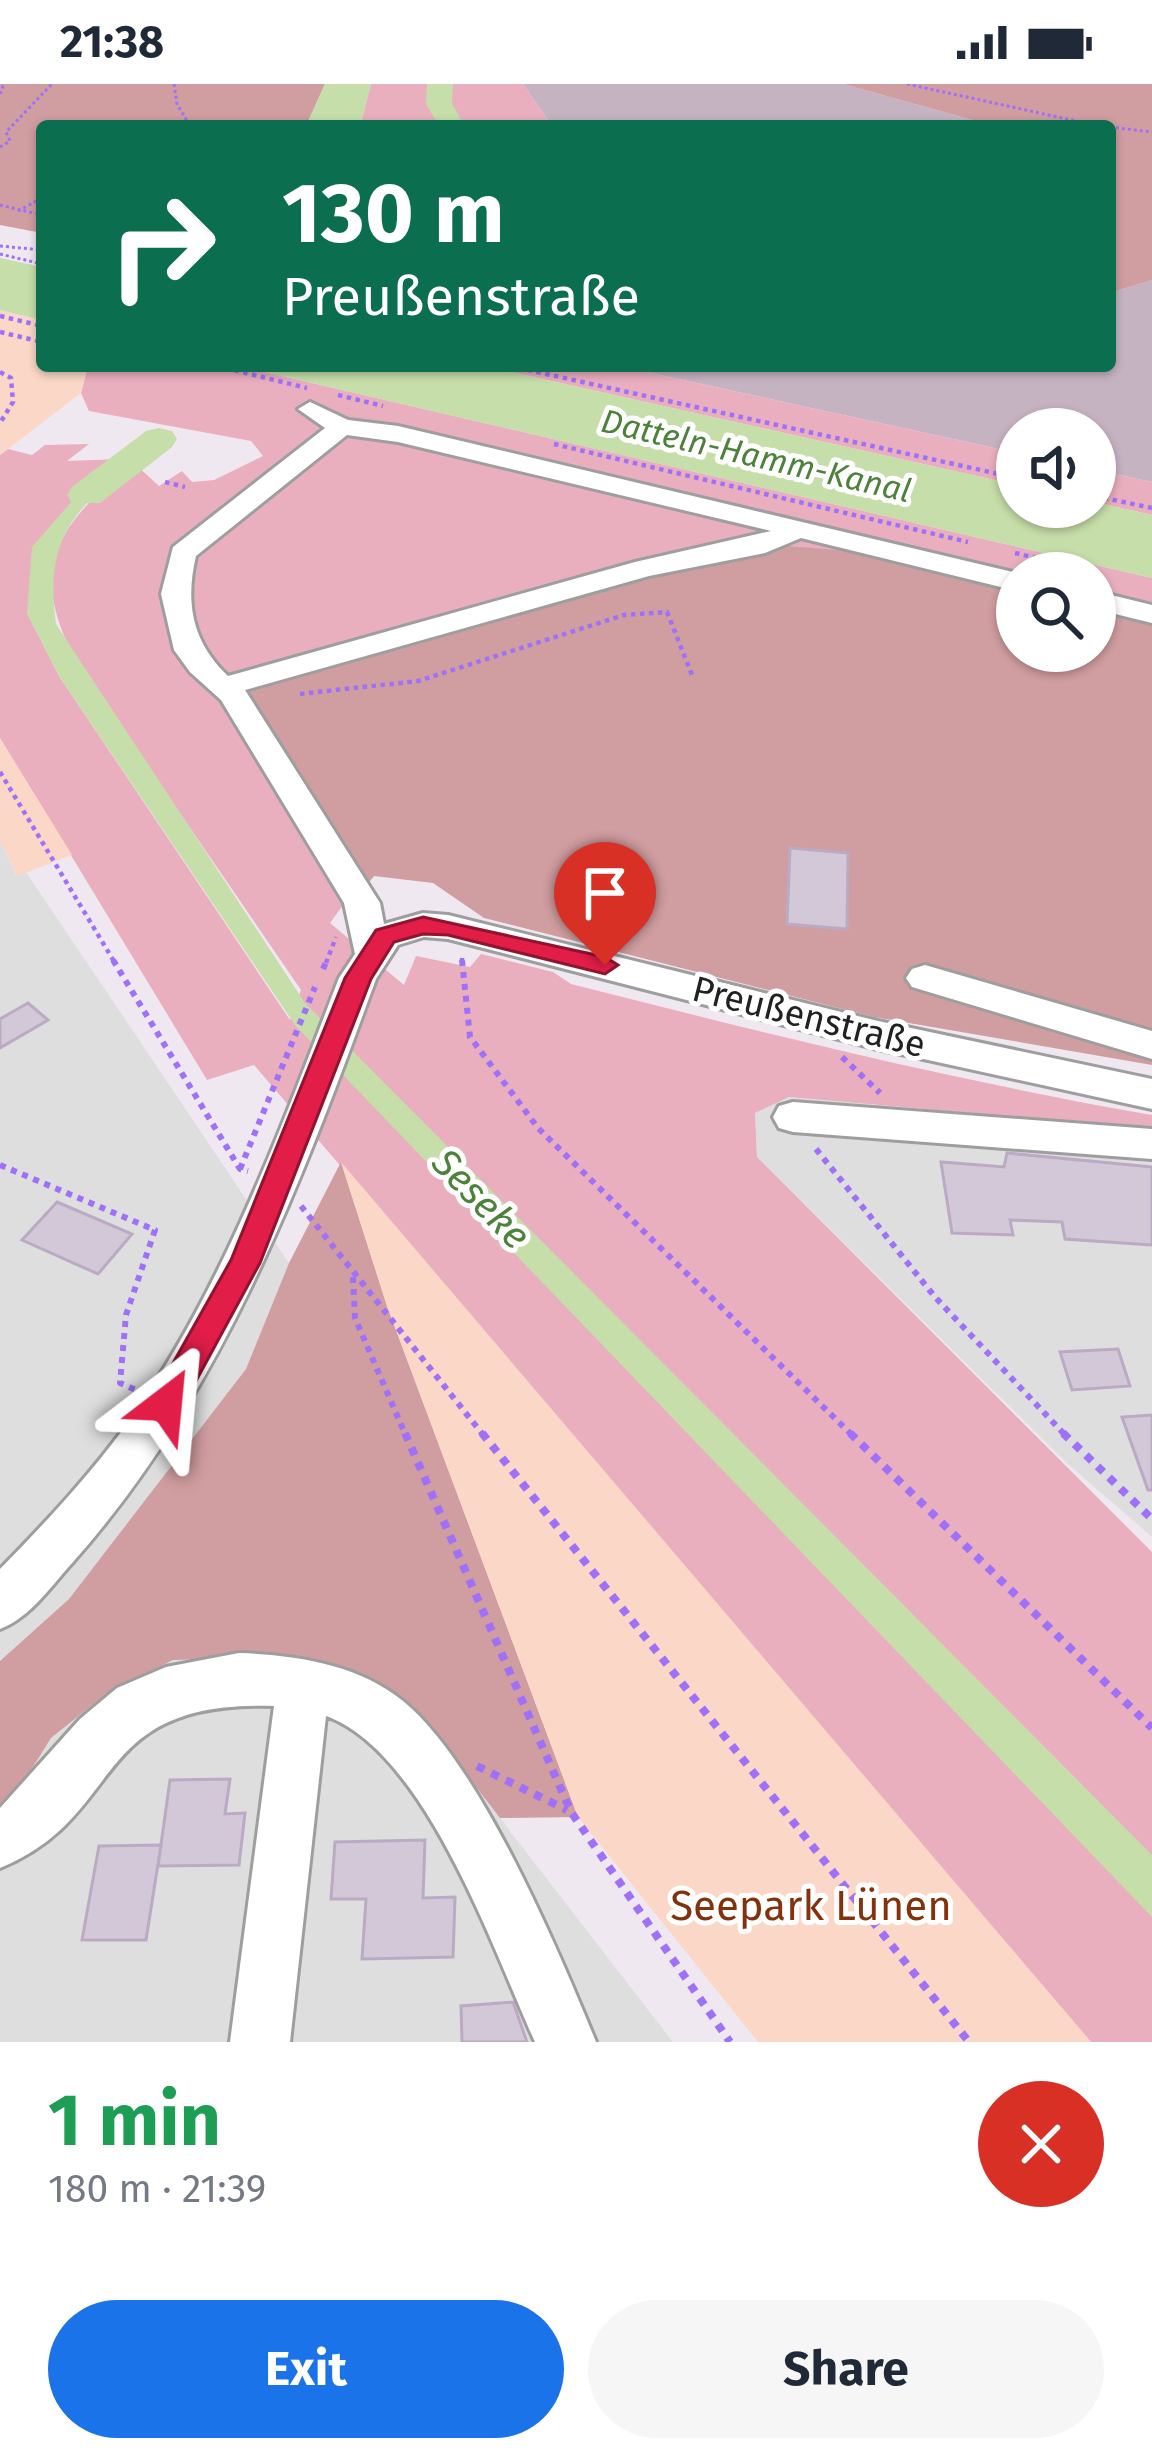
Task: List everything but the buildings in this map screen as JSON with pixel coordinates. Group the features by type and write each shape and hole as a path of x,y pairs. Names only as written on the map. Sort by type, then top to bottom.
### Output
{"street":[{"path":"317,397 342,427 398,434 996,577"},
{"path":"6,1589 88,1511 166,1404 245,1263 270,1171 361,952 362,903 229,694 184,644 173,612 183,554 342,427"},
{"path":"229,694 645,568 755,547 798,530"},
{"path":"1116,606 1152,614"},
{"name":"Preußenstraße","path":"361,952 403,929 448,927 878,1035 1152,1094"},
{"name":"Preußenstraße","path":"925,978 1152,1045"},
{"path":"793,1118 1152,1144"},
{"path":"0,1840 34,1818 110,1724 168,1690 208,1679 262,1677 303,1684 356,1705 405,1739 480,1864 566,2042"},
{"path":"260,2042 303,1684"}],"path":[{"path":"0,94 4,84"},
{"path":"0,147 10,141 6,131 52,84"},
{"path":"174,84 177,104 186,120"},
{"path":"907,84 956,91 1049,120"},
{"path":"1116,128 1152,132"},
{"path":"18,211 36,201"},
{"path":"0,205 36,214"},
{"path":"0,246 36,249"},
{"path":"0,254 36,263"},
{"path":"0,316 36,325"},
{"path":"0,332 36,341"},
{"path":"0,372 11,379 15,392 11,412 0,423"},
{"path":"237,372 317,397 371,403"},
{"path":"537,372 996,473"},
{"path":"165,482 185,487"},
{"path":"1116,500 1152,508"},
{"path":"229,694 418,680 624,615 667,612 692,675"},
{"path":"0,772 270,1171 969,2042"},
{"path":"270,1171 262,1113 337,934 361,952"},
{"path":"465,946 460,965 470,1037 538,1128 1152,1728"},
{"path":"833,1049 914,1126"},
{"path":"793,1118 896,1258 1022,1396 1152,1519"},
{"path":"0,1165 155,1230 126,1315 120,1383 166,1404"},
{"path":"352,1274 355,1318 571,1812 730,2042"},
{"path":"405,1739 473,1764 571,1812"}],"shaded area":[{"path":"0,84 325,84 309,120 36,120 36,232 0,225"},
{"path":"371,84 523,84 548,120 362,120"},
{"path":"523,84 843,84 972,120 548,120"},
{"path":"843,84 1152,84 1152,280 1116,291 1116,120 972,120"},
{"path":"1152,280 1152,482 1116,474 1116,408 996,408 996,448 646,372 1116,372 1116,291"},
{"path":"86,372 265,372 1040,552 996,552 996,576 252,685 226,696 349,897 330,923 404,985 416,956 470,967 481,954 553,972 571,984 788,1038 1152,1115 1152,1129 789,1097 755,1113 757,1157 1152,1552 1152,2042 1091,2042 254,1065 207,1080 0,738 0,455 8,449 32,455 45,445 89,444 67,461 120,459 80,492 27,613 59,676 290,1020 301,990 77,663 53,600 52,574 68,529 134,463 159,486 182,471 192,482 214,480 263,456 251,441 89,411 81,393"},
{"path":"512,372 646,372 996,448 996,480"},
{"path":"1116,474 1152,482 1152,515 1116,507"},
{"path":"774,545 875,553 996,581 996,672 1116,672 1116,610 1152,618 1152,1065 874,1017 484,918 433,883 374,876 362,891 257,713 249,691 252,685"},
{"path":"1116,570 1152,578 1152,618 1116,610"},
{"path":"0,840 16,875 26,872 289,1263 246,1369 69,1599 0,1661"},
{"path":"789,1097 1152,1129 1152,1537 1069,1465 757,1157 755,1113"},
{"path":"341,1162 387,1306 578,1817 500,1818 432,1730 346,1673 277,1658 173,1660 106,1694 51,1738 17,1793 0,1804 0,1661 69,1599 246,1369 289,1263"},
{"path":"277,1658 346,1673 432,1730 673,2042 0,2042 0,1804 17,1793 51,1738 106,1694 173,1660"}],"green space":[{"path":"0,310 36,319 36,372 86,372 81,393 0,455"},
{"path":"0,738 72,855 17,876 0,840"},
{"name":"Seepark Lünen","path":"341,1162 1091,2042 758,2042 578,1817 387,1306"}],"water":[{"path":"325,84 371,84 362,120 309,120"},
{"path":"0,258 36,266 36,319 0,310"},
{"name":"Datteln-Hamm-Kanal","path":"265,372 512,372 996,480 996,528 1116,528 1116,507 1152,515 1152,578 1116,570 1116,552 1040,552"},
{"path":"140,449 148,451 86,505 61,542 53,592 56,624 305,1003 1152,1855 1152,1917 295,1025 59,676 27,613 32,547 80,492"}],"waterway":[{"name":"Seseke","path":"440,84 439,104 448,120"},
{"name":"Seseke","path":"86,495 159,439"}],"route":[{"path":"166,1404 245,1263 371,950 385,936 423,925 605,965"}]}
